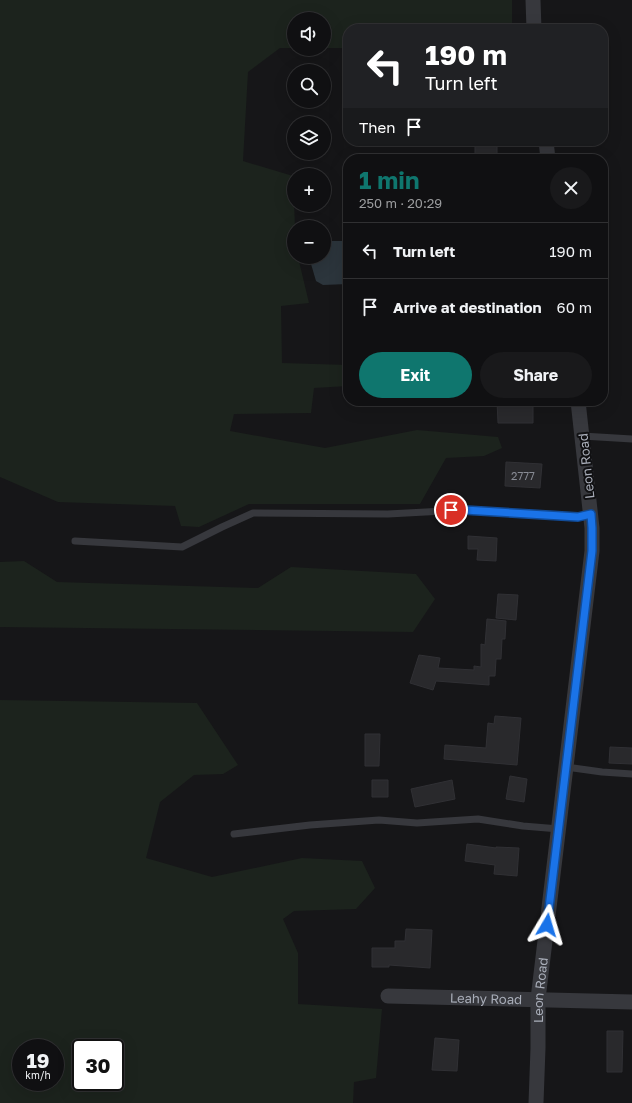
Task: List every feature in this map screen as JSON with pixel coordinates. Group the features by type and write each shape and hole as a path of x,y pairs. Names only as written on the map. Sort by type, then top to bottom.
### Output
{"street":[{"path":"533,0 534,24"},
{"name":"Leon Road","path":"536,1103 538,999 592,551 591,514 579,406"},
{"name":"Leahy Road","path":"388,996 632,1002"}],"lane":[{"path":"582,436 632,439"},
{"path":"75,541 182,546 253,513 388,514 464,510 578,517 591,514"},
{"path":"566,767 632,774"},
{"path":"234,834 310,825 379,820 417,823 478,819 523,826 559,829"}],"shaded area":[{"path":"0,0 512,0 512,24 343,24 343,48 331,48 331,12 287,12 287,48 280,48 248,72 243,161 287,174 287,212 294,212 295,220 287,220 287,264 300,264 309,303 281,306 282,363 343,365 343,386 314,388 311,413 234,414 230,431 325,448 417,430 498,437 502,448 484,456 446,458 420,504 249,504 199,527 181,526 175,506 58,502 0,477"},
{"path":"331,241 343,241 343,284 323,285 316,281 311,264 331,264"},
{"path":"24,561 57,582 258,588 291,567 416,574 435,599 413,632 0,627 0,562"},
{"path":"0,700 197,703 238,765 223,774 194,775 160,802 146,858 212,877 302,858 362,861 375,888 356,909 294,911 283,919 298,953 298,1004 382,1009 376,1078 354,1082 353,1103 0,1103"}],"building":[{"path":"475,146 497,146 497,154 475,154"},
{"path":"497,406 533,406 533,423 498,423"},
{"path":"506,462 542,464 540,488 505,486"},
{"path":"468,536 497,538 496,561 477,560 478,549 468,549"},
{"path":"498,594 518,595 516,620 496,618"},
{"path":"487,619 506,621 505,639 502,639 501,659 496,659 495,676 489,676 489,685 436,681 433,690 410,683 419,655 440,658 438,668 474,670 474,666 481,667 481,644 485,645"},
{"path":"495,716 521,718 517,765 444,759 445,745 486,748 488,723 494,724"},
{"path":"365,734 380,734 379,766 365,766"},
{"path":"610,747 632,748 632,764 609,763"},
{"path":"510,776 527,779 524,802 506,799"},
{"path":"372,780 388,780 388,797 372,797"},
{"path":"452,780 455,799 415,807 411,789"},
{"path":"467,844 496,848 519,848 517,876 494,874 495,865 465,861"},
{"path":"406,929 432,930 430,968 389,965 389,967 372,967 372,948 395,948 395,941 405,941"},
{"path":"607,1031 623,1031 622,1072 607,1072"},
{"path":"435,1038 459,1040 457,1071 432,1070"}],"route":[{"path":"451,510 578,517 591,514 592,551 547,925"}]}
